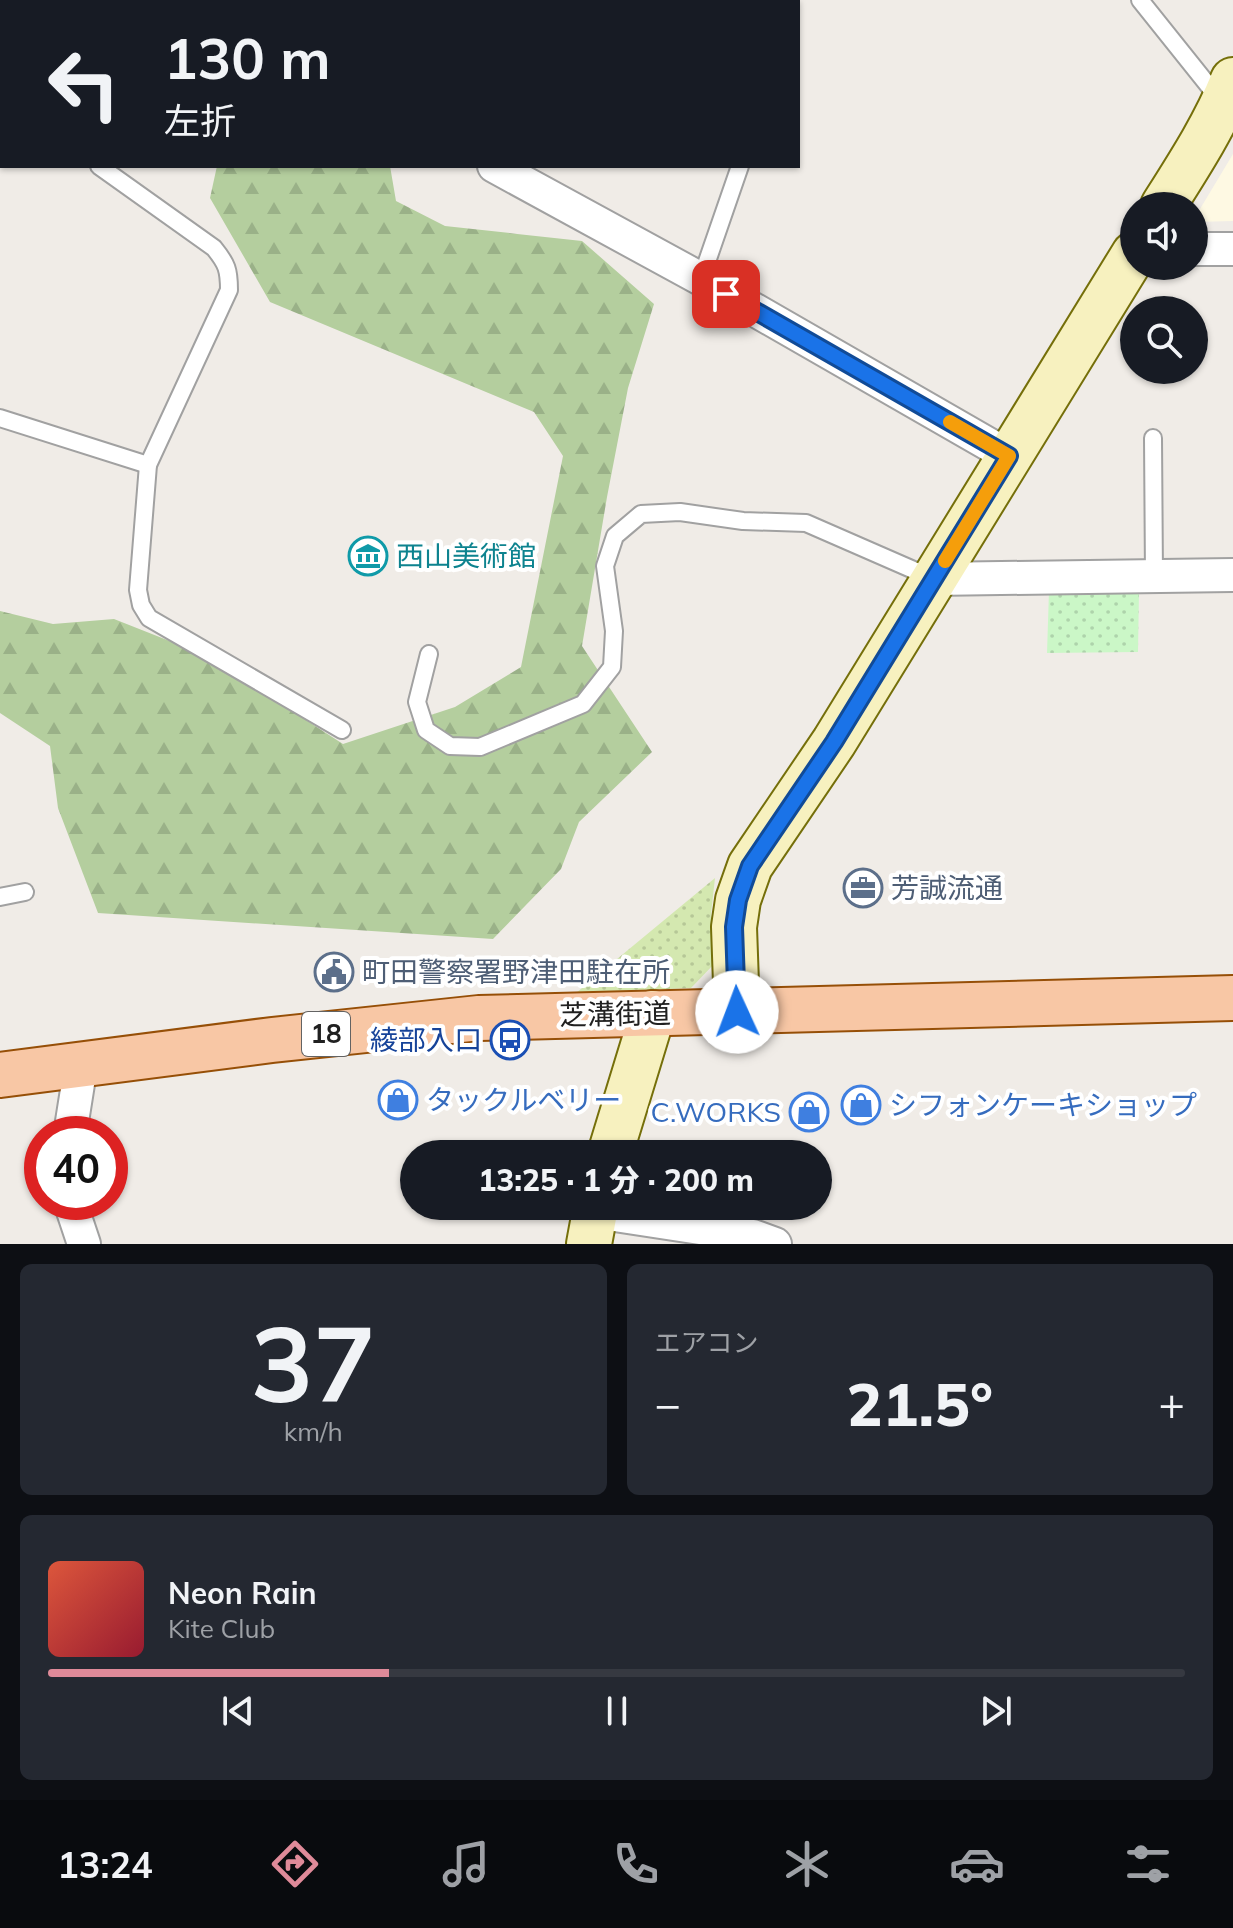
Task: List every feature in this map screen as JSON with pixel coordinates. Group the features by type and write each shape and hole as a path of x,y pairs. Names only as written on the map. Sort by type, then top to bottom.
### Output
{"main road":[{"name":"芝溝街道","path":"0,1075 272,1040 479,1018 1233,998"}],"street":[{"path":"1172,192 1207,136 1228,92"},
{"path":"498,168 701,279 1009,456"},
{"path":"1208,249 1233,249"},
{"path":"737,1012 734,927 738,900 750,866 834,742 1120,277"},
{"path":"933,579 1233,575"},
{"path":"614,1140 653,1013"},
{"path":"73,1116 81,1065"},
{"path":"76,1220 84,1244"},
{"path":"593,1221 753,1236 775,1244"}],"lane":[{"path":"1140,0 1228,92"},
{"path":"102,168 214,248 226,263 229,275 229,290 148,465 138,590 141,605 149,618 342,730"},
{"path":"701,279 739,168"},
{"path":"0,418 148,465"},
{"path":"1153,438 1154,576"},
{"path":"429,654 417,702 426,730 450,746 480,747 583,704 612,667 614,631 605,566 615,536 641,514 680,512 743,521 806,523 933,579"},
{"path":"0,897 25,892"}],"shaded area":[{"path":"1233,154 1233,221 1208,222 1208,196"}],"green space":[{"path":"217,168 390,168 396,201 445,226 582,241 654,304 628,388 582,646 652,752 579,822 561,869 493,939 98,913 58,808 50,746 0,713 0,611 53,624 114,619 205,655 343,744 455,707 521,667 563,456 534,412 270,302 210,198"},
{"path":"1049,591 1139,591 1138,652 1047,653"},
{"path":"715,878 711,914 715,963 691,988 576,993"}],"slow traffic":[{"path":"945,561 1009,456 950,422"}],"place":[{"name":"西山美術館","path":"368,556"},
{"name":"芳誠流通","path":"863,888"},
{"name":"町田警察署野津田駐在所","path":"334,972"},
{"name":"綾部入口","path":"510,1040"},
{"name":"タックルベリー","path":"398,1100"},
{"name":"シフォンケーキショップ","path":"861,1105"},
{"name":"C.WORKS","path":"809,1112"}],"route":[{"path":"726,294 1009,456 834,742 750,866 738,900 734,927 737,1012"}]}
